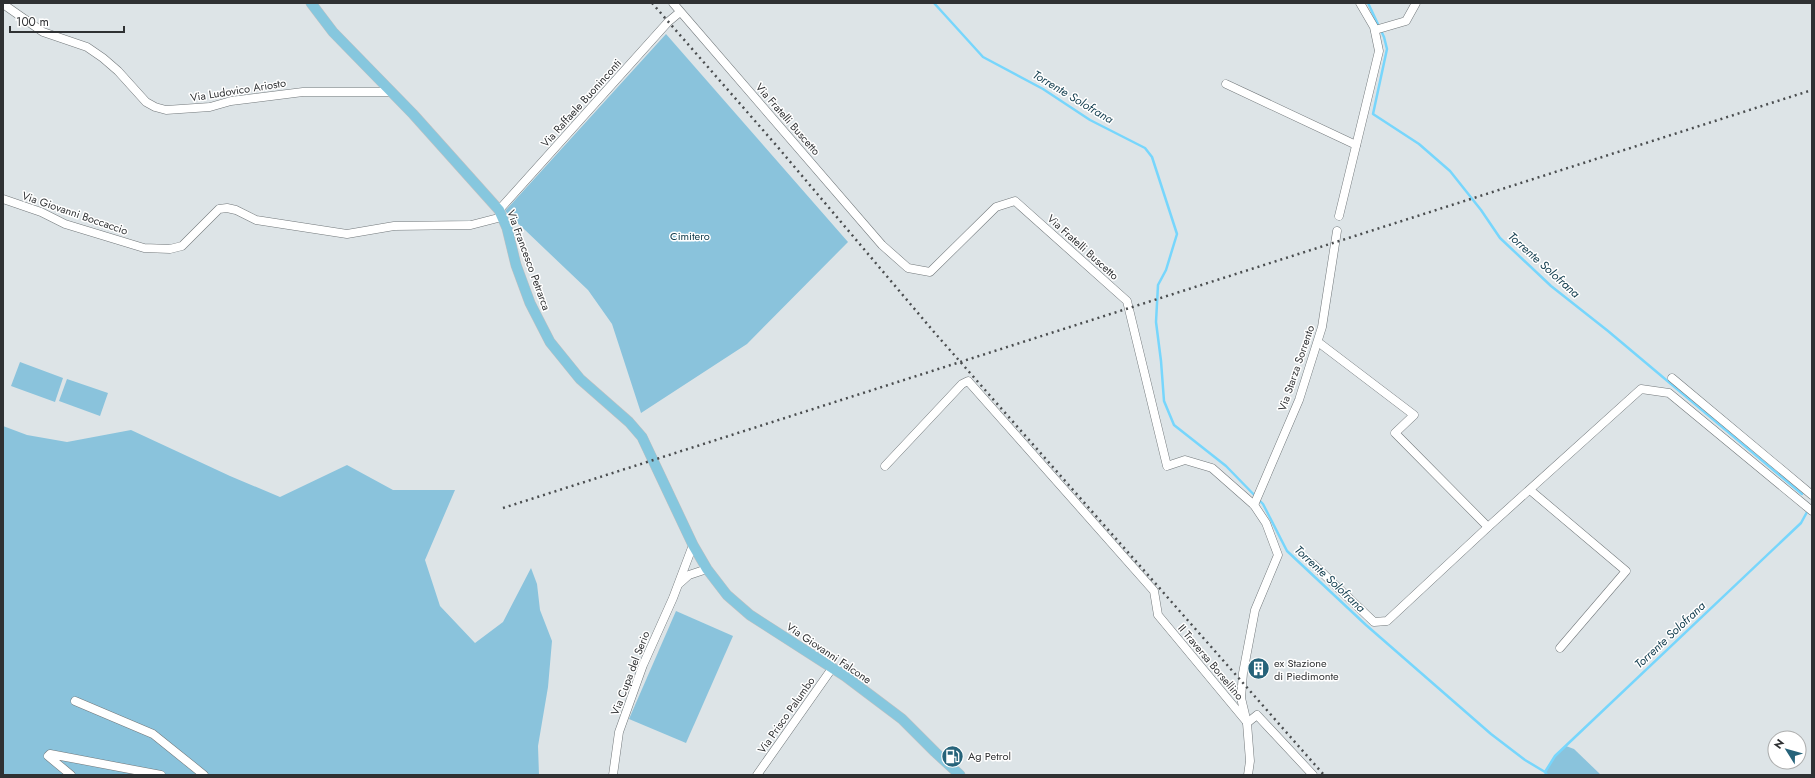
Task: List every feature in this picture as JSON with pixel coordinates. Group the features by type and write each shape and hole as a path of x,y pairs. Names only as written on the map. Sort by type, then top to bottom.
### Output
{"main road":[{"name":"Via Francesco Petrarca","path":"311,3 333,32 391,92 501,213 516,265 530,303 550,342 580,379 629,422 642,438 693,545"},
{"name":"Via Giovanni Falcone","path":"693,545 707,569 727,595 750,614 833,668 902,719 934,752 960,775"}],"street":[{"name":"Via Fratelli Buscetto","path":"673,3 882,245 908,268 930,272 996,207 1015,201 1127,301 1167,466 1185,460 1212,468 1256,499 1278,555 1255,610 1243,673 1241,698 1247,723 1250,761 1248,775"},
{"path":"1339,216 1379,51 1379,29 1360,3"},
{"path":"1379,29 1406,20 1416,3"},
{"name":"Via Ludovico Ariosto","path":"3,4 43,32 72,41 87,47 98,54 118,71 146,102 155,107 166,110 210,108 231,101 303,92 391,92"},
{"name":"Via Raffaele Buoninconti","path":"501,213 668,22 680,12"},
{"path":"1226,84 1356,145"},
{"name":"Via Giovanni Boccaccio","path":"3,199 41,212 65,224 144,248 170,249 182,246 219,210 227,208 236,210 256,220 347,234 394,226 471,225 501,213"},
{"name":"Via Starza Sorrento","path":"1256,499 1299,400 1318,342 1322,328 1337,231"},
{"path":"1318,342 1414,415 1394,433 1488,527"},
{"path":"1672,378 1812,495"},
{"name":"II Traversa Borsellino","path":"885,466 962,384 968,381 1154,591 1158,615 1247,723"},
{"path":"1313,564 1374,622 1387,621 1640,389 1669,394 1812,511"},
{"path":"1530,490 1626,572 1560,648"},
{"name":"Via Cupa del Serio","path":"612,775 619,732 643,665 679,584 693,545"},
{"path":"679,584 689,575 707,569"},
{"name":"Via Prisco Palumbo","path":"757,775 833,668"},
{"path":"74,701 153,734 204,775"},
{"path":"1247,723 1257,715 1313,775"},
{"path":"71,775 48,756 50,754 161,775"}],"green space":[{"name":"Cimitero","path":"666,34 848,242 747,344 641,413 612,324 588,290 505,211"},
{"path":"20,362 63,378 55,402 11,386"},
{"path":"67,379 108,393 100,416 59,401"},
{"path":"3,426 27,435 67,442 131,430 230,476 280,497 347,465 393,490 455,490 425,560 440,606 475,643 503,622 531,568 537,584 540,610 552,641 548,687 538,746 539,775 3,775"},
{"path":"676,611 733,636 686,743 629,719"},
{"path":"1566,746 1574,749 1601,775 1547,775 1545,772 1555,756"}],"waterway":[{"name":"Torrente Solofrana","path":"934,3 983,57 1043,89 1090,120 1145,148 1152,157 1177,234 1166,270 1158,285 1156,322 1164,401 1174,425 1226,466 1263,504 1287,551 1366,625 1491,734 1525,760 1545,772"},
{"name":"Torrente Solofrana","path":"1368,3 1384,37 1387,49 1373,114 1419,144 1450,171 1481,210 1500,238 1551,286 1608,331 1802,494"},
{"name":"Torrente Solofrana","path":"1547,775 1545,772 1555,756 1801,523 1807,512"}],"railway":[{"path":"652,3 776,145 934,332 1324,775"},
{"path":"503,508 1812,90"}],"place":[{"name":"ex Stazione di Piedimonte","path":"1258,669"},
{"name":"Ag Petrol","path":"952,756"}]}
